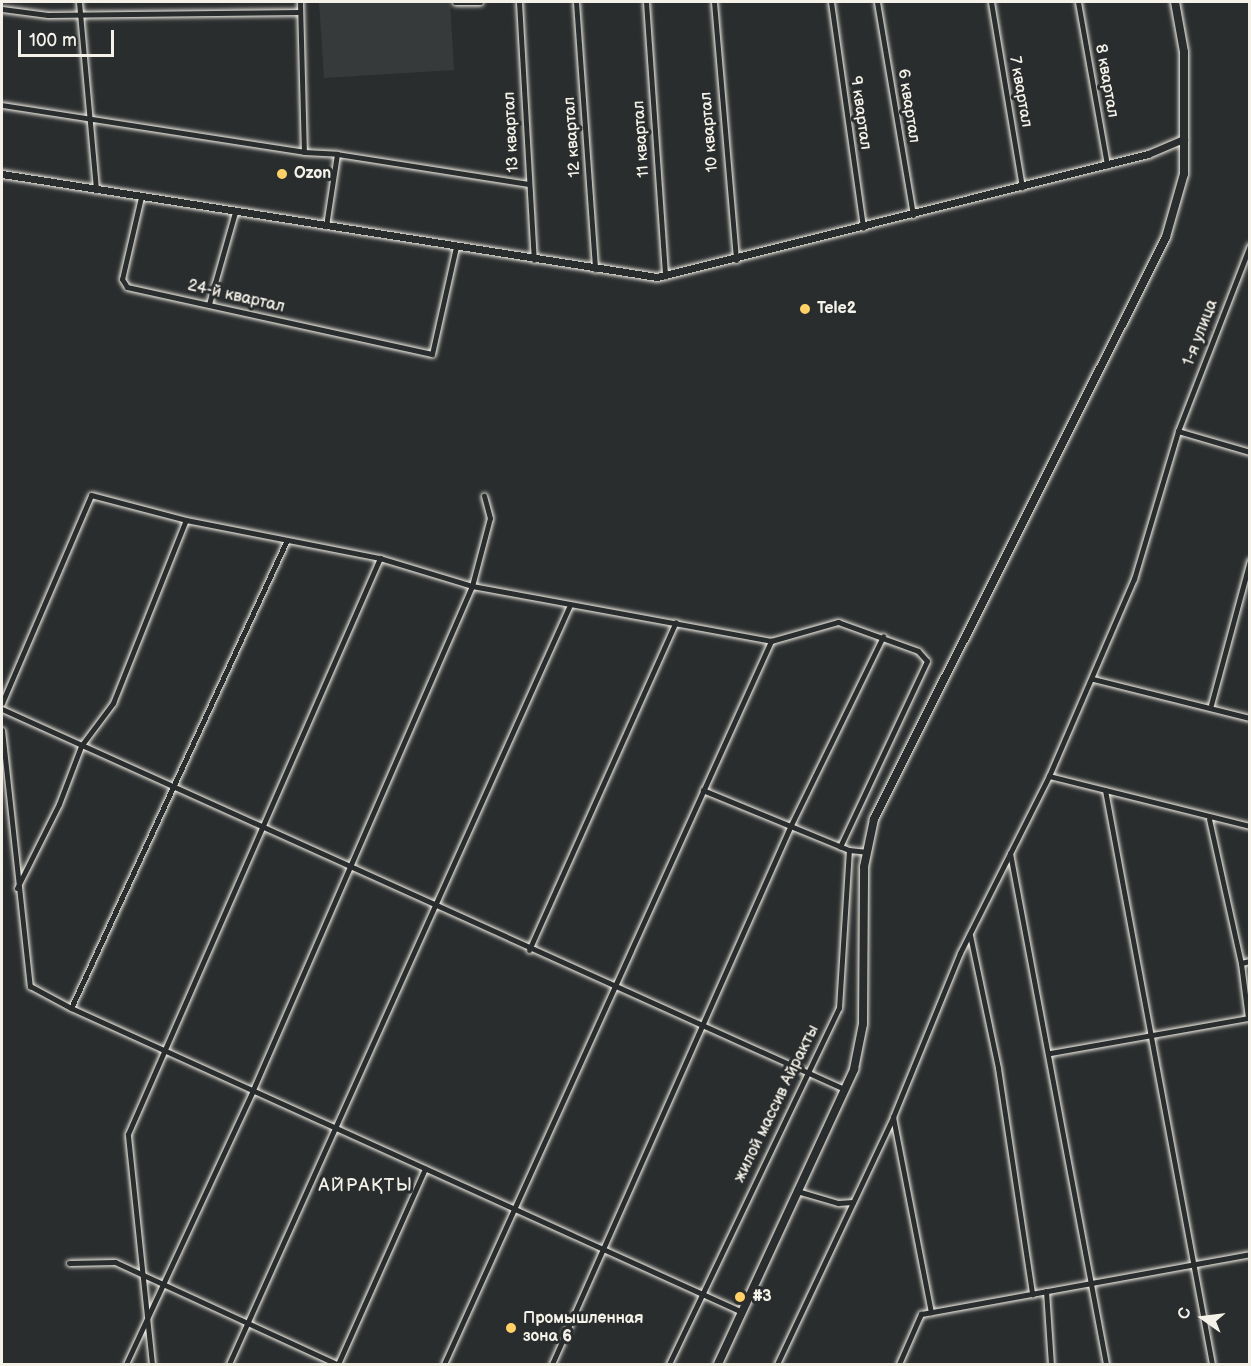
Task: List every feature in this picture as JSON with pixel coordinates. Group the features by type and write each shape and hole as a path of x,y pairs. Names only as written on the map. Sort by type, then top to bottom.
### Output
{"main road":[{"path":"718,1365 844,1089 863,1024 867,852 874,819 1166,237 1184,174 1184,52 1175,2"}],"street":[{"path":"79,2 96,190"},
{"path":"300,2 304,152"},
{"path":"455,3 480,2"},
{"name":"13 квартал","path":"519,2 534,260"},
{"name":"12 квартал","path":"576,2 596,271"},
{"name":"11 квартал","path":"646,2 665,276"},
{"name":"10 квартал","path":"714,2 736,260"},
{"name":"9 квартал","path":"831,2 863,228"},
{"name":"6 квартал","path":"877,2 913,215"},
{"name":"7 квартал","path":"991,2 1022,187"},
{"name":"8 квартал","path":"1078,2 1107,165"},
{"path":"2,9 80,14 300,12"},
{"path":"2,105 528,184"},
{"path":"2,174 596,271 665,276 1107,165 1184,139"},
{"path":"326,226 337,154"},
{"name":"24-й квартал","path":"141,197 124,284 432,354 456,248"},
{"path":"209,304 235,212"},
{"name":"1-я улица","path":"777,1365 893,1117 970,935 1050,776 1093,679 1134,579 1178,431 1250,245"},
{"path":"1178,431 1250,452"},
{"path":"2,703 91,495 186,520 286,542 380,558 472,586 771,641 838,622 883,636 918,651 927,661 840,847"},
{"path":"126,1365 351,870 472,586 490,519 484,496"},
{"path":"17,888 59,804 81,746 112,703 186,520"},
{"path":"71,1008 170,787 286,542"},
{"path":"152,1365 128,1134 167,1050 380,558"},
{"path":"1211,705 1250,560"},
{"path":"229,1365 337,1130 570,605"},
{"path":"529,950 676,622"},
{"path":"552,1365 792,825 883,636"},
{"path":"444,1365 513,1208 617,989 703,790 771,641"},
{"path":"1093,679 1211,705 1250,718"},
{"path":"2,709 170,787 264,827 435,908 844,1089"},
{"path":"2,730 17,888 30,986 71,1008 167,1050 252,1092 604,1248 742,1312"},
{"path":"1050,776 1209,819 1250,826"},
{"path":"703,790 792,825 840,847 867,852"},
{"path":"1105,790 1154,1034 1192,1265 1212,1365"},
{"path":"1209,819 1241,963 1250,1026"},
{"name":"жилой массив Айракты","path":"669,1365 839,1008 849,850"},
{"path":"1010,854 1050,1053 1093,1282 1106,1365"},
{"path":"970,935 998,1068 1032,1294"},
{"path":"1241,963 1250,961"},
{"path":"1050,1053 1248,1018"},
{"path":"893,1117 931,1312"},
{"path":"69,1263 115,1262 246,1325 338,1365 425,1169"},
{"path":"797,1191 838,1203 853,1202"},
{"path":"899,1365 921,1314 1250,1254"},
{"path":"1046,1291 1051,1365"}],"shaded area":[{"path":"319,2 450,2 454,70 324,78"}],"place":[{"name":"Ozon","path":"282,174"},
{"name":"Tele2","path":"805,309"},
{"name":"#3","path":"740,1297"},
{"name":"Промышленная зона 6","path":"511,1328"}],"district":[{"name":"АЙРАҚТЫ","path":"366,1186"}]}
